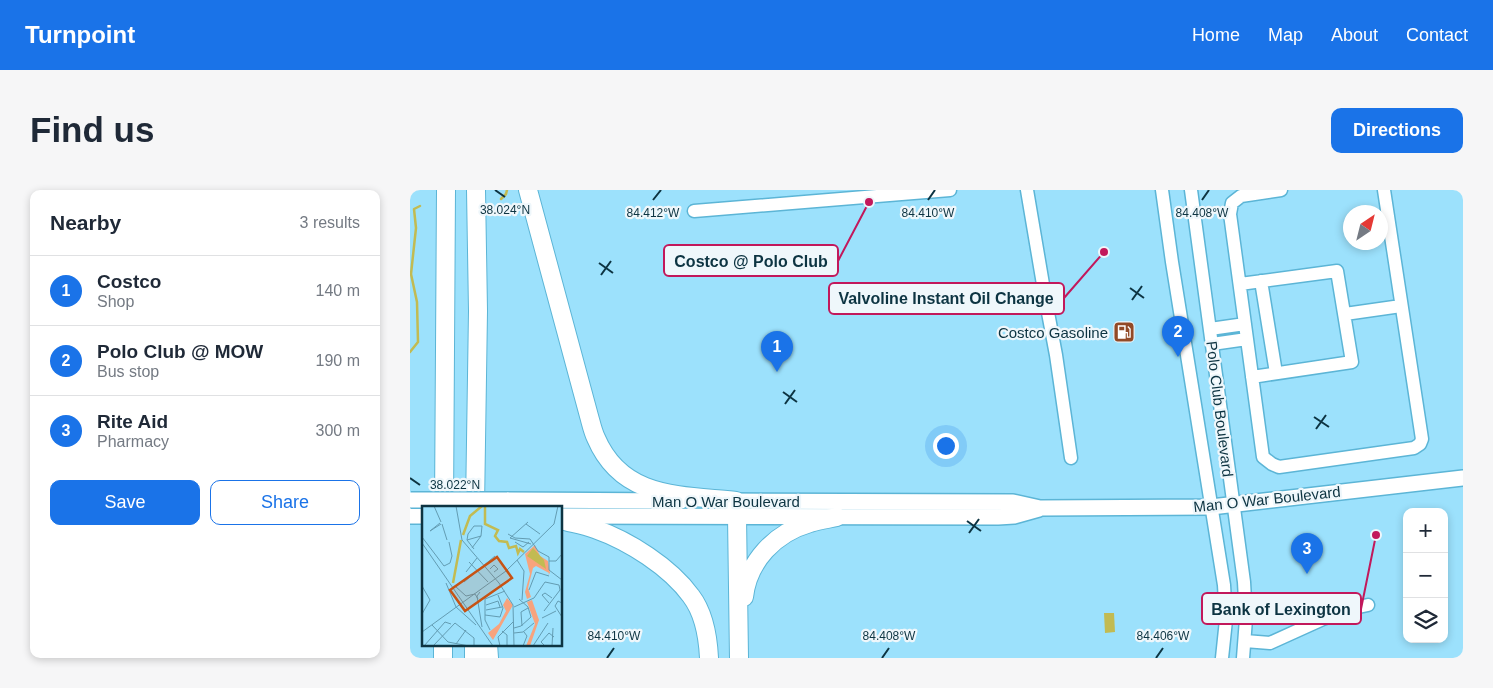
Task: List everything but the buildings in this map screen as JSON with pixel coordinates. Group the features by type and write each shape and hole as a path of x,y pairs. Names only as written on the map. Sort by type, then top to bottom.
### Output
{"highway":[{"path":"444,506 446,190"},
{"path":"476,190 478,311 476,506"},
{"path":"528,190 589,416 596,439 606,456 613,466 640,486 653,491 736,509 739,658"},
{"path":"478,311 486,433 486,506"},
{"path":"739,640 744,593 754,564 780,536 810,523 837,517"},
{"path":"562,518 621,540 654,560 676,578 692,597 703,619 709,658"}],"main road":[{"name":"Man O War Boulevard","path":"562,518 736,509 1013,502 1040,508 1212,507 1463,478"},
{"name":"Man O War Boulevard","path":"411,500 507,500 736,509 837,517 998,517 1014,516 1040,508"}],"street":[{"path":"694,211 950,190"},
{"path":"1027,190 1056,355 1070,458"},
{"name":"Polo Club Boulevard","path":"1162,190 1224,584 1227,655"},
{"name":"Polo Club Boulevard","path":"1191,190 1244,582 1246,627 1243,658"},
{"path":"1281,190 1241,196 1232,202 1230,214 1264,457 1279,467 1414,448 1420,444 1422,439 1384,190"},
{"path":"1240,284 1337,271 1352,362 1252,377"},
{"path":"1261,281 1276,373"},
{"path":"1345,314 1401,306"},
{"path":"1210,329 1246,331 1268,328"},
{"path":"1212,344 1246,331"},
{"path":"1245,641 1270,643 1323,619 1368,605"},
{"path":"1227,655 1246,627"}],"shaded area":[{"path":"1104,613 1114,613 1115,632 1105,633"}],"waterway":[{"path":"501,199 507,190"},
{"path":"410,352 418,342 417,302 411,274 416,228 414,209 420,206"}],"place":[{"name":"Costco @ Polo Club","path":"869,202"},
{"name":"Valvoline Instant Oil Change","path":"1104,252"},
{"name":"Costco Gasoline","path":"1124,332"},
{"name":"Polo Club @ MOW","path":"1178,357"},
{"name":"Costco","path":"777,372"},
{"name":"Bank of Lexington","path":"1376,535"},
{"name":"Rite Aid","path":"1307,574"}]}
